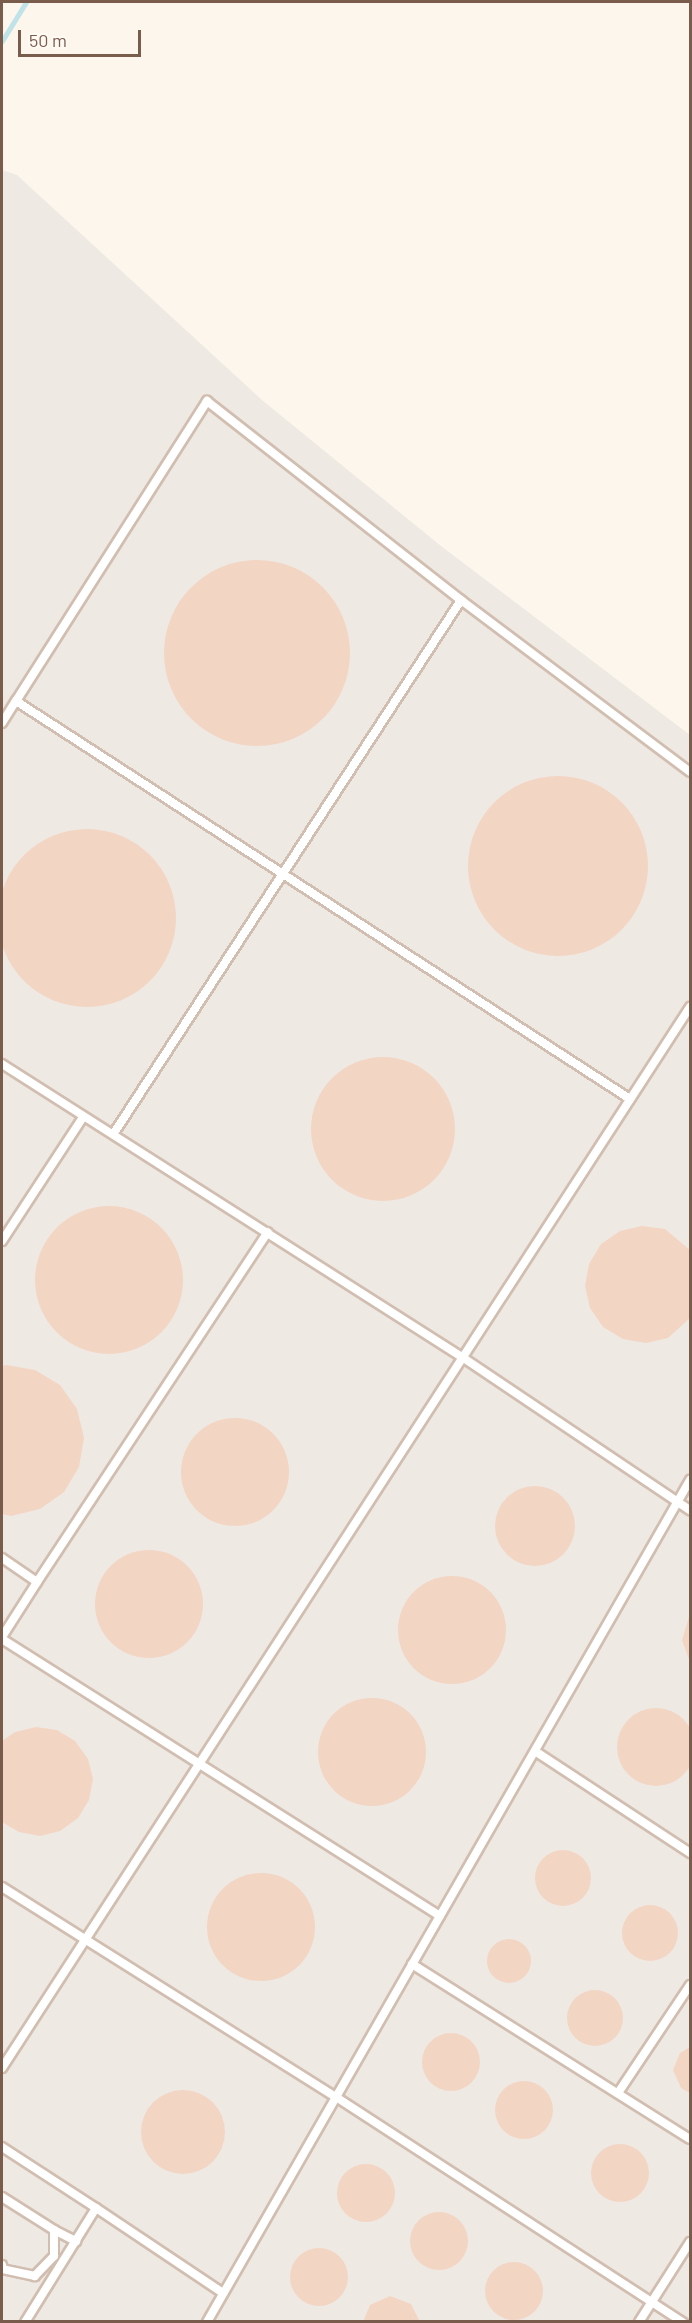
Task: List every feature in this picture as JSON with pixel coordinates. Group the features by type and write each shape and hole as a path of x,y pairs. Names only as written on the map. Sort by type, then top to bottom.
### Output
{"lane":[{"path":"2,723 207,401 461,600 690,772"},
{"path":"114,1133 279,875 461,600"},
{"path":"16,701 279,875 630,1099"},
{"path":"2,2068 690,1007"},
{"path":"2,1064 82,1117 114,1133 462,1357 690,1510"},
{"path":"2,1241 82,1117"},
{"path":"268,1232 37,1581 2,1638 440,1916"},
{"path":"207,2322 690,1480"},
{"path":"2,1558 37,1581"},
{"path":"535,1751 690,1852"},
{"path":"2,1887 336,2097 683,2322"},
{"path":"412,1964 690,2139"},
{"path":"618,2093 690,1985"},
{"path":"2,2147 224,2293"},
{"path":"2,2197 76,2241"},
{"path":"25,2322 96,2208"},
{"path":"2,2265 3,2269 35,2276 54,2256 54,2230"},
{"path":"639,2322 690,2242"}],"shaded area":[{"path":"2,170 17,175 262,400 441,546 690,735 690,2321 2,2321"}],"building":[{"path":"257,560 292,567 323,587 343,618 350,653 343,688 323,719 292,739 257,746 222,739 191,719 171,688 164,653 171,618 191,587 222,567"},
{"path":"558,776 592,783 608,791 621,803 633,816 641,832 648,866 641,900 633,916 621,929 608,941 592,949 558,956 524,949 508,941 495,929 483,916 475,900 468,866 475,832 483,816 495,803 508,791 524,783"},
{"path":"87,829 121,836 150,855 169,884 176,918 169,952 150,981 121,1000 87,1007 53,1000 24,981 5,952 -2,918 5,884 24,855 53,836"},
{"path":"383,1057 411,1062 434,1078 450,1101 455,1129 450,1157 434,1180 411,1196 383,1201 355,1196 332,1180 316,1157 311,1129 316,1101 332,1078 355,1062"},
{"path":"109,1206 137,1212 161,1228 177,1252 183,1280 177,1308 161,1332 137,1348 109,1354 81,1348 57,1332 41,1308 35,1280 41,1252 57,1228 81,1212"},
{"path":"642,1226 665,1229 690,1250 690,1318 668,1338 646,1343 623,1339 603,1327 590,1308 585,1286 589,1264 601,1244 620,1231"},
{"path":"2,1366 35,1370 60,1385 77,1409 84,1438 79,1467 64,1492 40,1509 11,1516 2,1514"},
{"path":"235,1418 256,1422 273,1434 285,1451 289,1472 285,1493 273,1510 256,1522 235,1526 214,1522 197,1510 185,1493 181,1472 185,1451 197,1434 214,1422"},
{"path":"535,1486 550,1489 563,1498 572,1511 575,1526 572,1541 563,1554 550,1563 535,1566 520,1563 507,1554 498,1541 495,1526 498,1511 507,1498 520,1489"},
{"path":"149,1550 170,1554 187,1566 199,1583 203,1604 199,1625 187,1642 170,1654 149,1658 128,1654 111,1642 99,1625 95,1604 99,1583 111,1566 128,1554"},
{"path":"452,1576 473,1580 490,1592 502,1609 506,1630 502,1651 490,1668 473,1680 452,1684 431,1680 414,1668 402,1651 398,1630 402,1609 414,1592 431,1580"},
{"path":"690,1614 690,1662 682,1640"},
{"path":"372,1698 393,1702 410,1714 422,1731 426,1752 422,1773 410,1790 393,1802 372,1806 351,1802 334,1790 322,1773 318,1752 322,1731 334,1714 351,1702"},
{"path":"656,1708 671,1711 684,1719 692,1732 695,1747 692,1762 684,1775 671,1783 656,1786 641,1783 628,1775 620,1762 617,1747 620,1732 628,1719 641,1711"},
{"path":"36,1727 57,1730 75,1741 88,1759 93,1779 89,1800 78,1818 60,1831 40,1836 19,1832 2,1822 2,1741 15,1732"},
{"path":"558,1850 568,1850 583,1858 589,1867 591,1878 589,1889 583,1898 568,1906 558,1906 547,1901 540,1894 535,1883 535,1873 540,1862 547,1855"},
{"path":"261,1873 282,1877 299,1889 311,1906 315,1927 311,1948 299,1965 282,1977 261,1981 240,1977 223,1965 211,1948 207,1927 211,1906 223,1889 240,1877"},
{"path":"645,1905 655,1905 670,1913 676,1922 678,1933 676,1944 670,1953 655,1961 645,1961 634,1956 627,1949 622,1938 622,1928 627,1917 634,1910"},
{"path":"509,1939 518,1940 525,1945 530,1952 530,1970 525,1977 518,1982 509,1983 500,1982 493,1977 488,1970 487,1961 488,1952 493,1945 500,1940"},
{"path":"590,1990 600,1990 615,1998 621,2007 623,2018 621,2029 615,2038 600,2046 590,2046 579,2041 572,2034 567,2023 567,2013 572,2002 579,1995"},
{"path":"451,2033 462,2035 475,2046 480,2062 478,2073 467,2086 451,2091 440,2089 427,2078 422,2062 424,2051 435,2038"},
{"path":"690,2047 690,2093 681,2088 673,2070 680,2053"},
{"path":"524,2081 535,2083 548,2094 553,2110 551,2121 540,2134 524,2139 513,2137 500,2126 495,2110 497,2099 508,2086"},
{"path":"183,2090 199,2093 213,2102 222,2116 225,2132 222,2148 213,2162 199,2171 183,2174 167,2171 153,2162 144,2148 141,2132 144,2116 153,2102 167,2093"},
{"path":"620,2144 631,2146 644,2157 649,2173 647,2184 636,2197 620,2202 609,2200 596,2189 591,2173 593,2162 604,2149"},
{"path":"366,2164 377,2166 390,2177 395,2193 393,2204 382,2217 366,2222 355,2220 342,2209 337,2193 339,2182 350,2169"},
{"path":"439,2212 450,2214 463,2225 468,2241 466,2252 455,2265 439,2270 428,2268 415,2257 410,2241 412,2230 423,2217"},
{"path":"319,2248 330,2250 343,2261 348,2277 346,2288 335,2301 319,2306 308,2304 295,2293 290,2277 292,2266 303,2253"},
{"path":"514,2262 525,2264 538,2275 543,2291 541,2302 530,2315 514,2320 503,2318 490,2307 485,2291 487,2280 498,2267"},
{"path":"390,2296 411,2304 420,2322 363,2322 370,2305"}],"waterway":[{"path":"2,41 26,2"}]}
